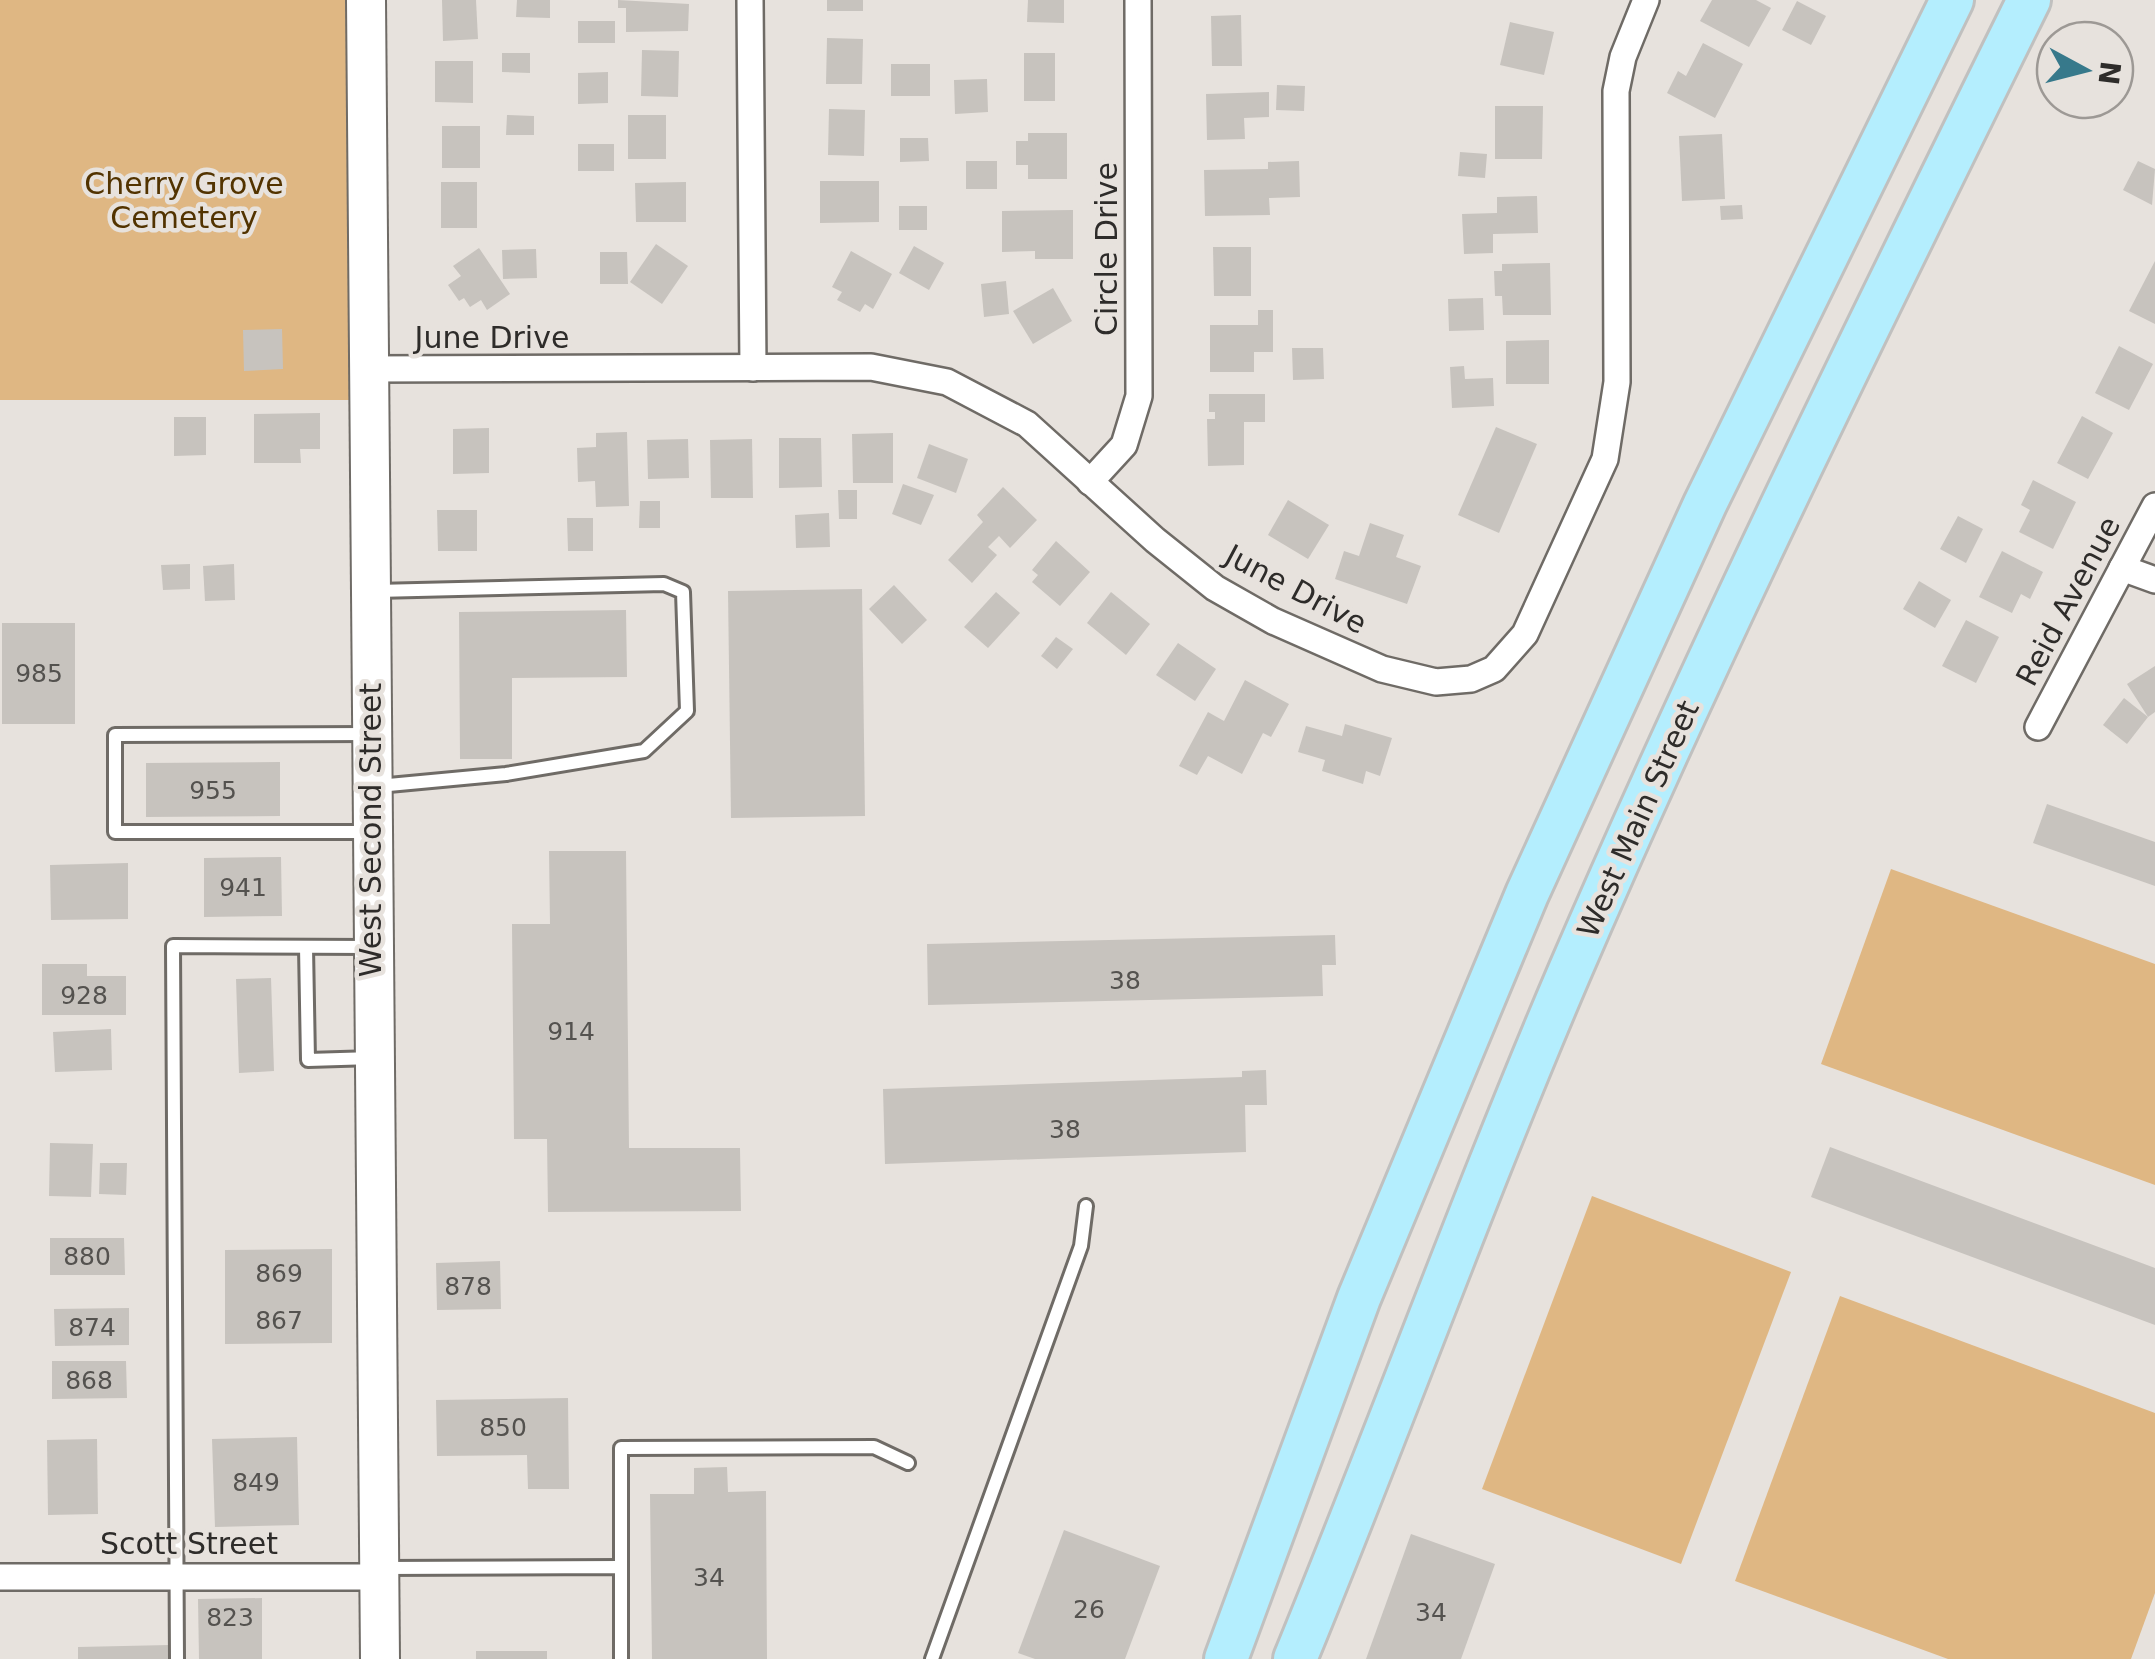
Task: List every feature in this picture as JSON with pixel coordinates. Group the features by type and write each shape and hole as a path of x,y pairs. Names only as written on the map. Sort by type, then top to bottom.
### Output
{"main road":[{"name":"West Second Street","path":"366,0 370,832 380,1659"},
{"path":"1226,1659 1359,1298 1527,894 1713,486 1952,0"},
{"name":"West Main Street","path":"1295,1659 1390,1429 1481,1182 1670,744 1828,406 2028,0"}],"street":[{"path":"750,0 753,368"},
{"name":"Circle Drive","path":"1090,482 1124,446 1139,396 1138,0"},
{"name":"June Drive","path":"368,369 872,367 947,382 985,398 1027,424 1214,588 1350,656 1436,682 1459,682 1494,669 1513,653 1595,487 1612,426 1616,382 1613,127 1624,57 1646,0"},
{"name":"Reid Avenue","path":"2038,727 2155,506"},
{"path":"2122,568 2155,580"},
{"name":"Scott Street","path":"0,1577 378,1572"}],"lane":[{"path":"368,591 664,584 683,592 687,711 644,751 506,774 370,786"},
{"path":"370,734 115,734 115,832 370,832"},
{"path":"176,1659 173,946 371,947"},
{"path":"306,946 308,1060 373,1058"},
{"path":"932,1659 1082,1246 1086,1206"},
{"path":"621,1659 621,1448 874,1447 908,1463"},
{"path":"378,1572 621,1567"}],"green space":[{"name":"Cherry Grove Cemetery","path":"0,0 366,0 368,400 0,400"},
{"path":"1891,869 2155,964 2155,1185 1821,1064"},
{"path":"1592,1196 1791,1272 1681,1564 1482,1489"},
{"path":"1840,1296 2155,1413 2155,1593 2131,1659 1948,1659 1735,1581"}],"building":[{"path":"442,0 476,0 478,39 443,41"},
{"path":"517,0 550,0 550,18 516,17"},
{"path":"618,0 689,4 688,31 626,32 626,8 618,8"},
{"path":"827,0 863,0 863,11 827,11"},
{"path":"1028,0 1064,0 1064,23 1027,22"},
{"path":"1712,0 1756,0 1771,8 1749,47 1700,21"},
{"path":"1797,1 1826,16 1811,45 1782,30"},
{"path":"1241,15 1242,66 1212,66 1211,16"},
{"path":"578,21 615,21 615,43 578,43"},
{"path":"1510,22 1554,32 1544,75 1500,65"},
{"path":"827,38 863,39 862,84 826,84"},
{"path":"1703,43 1743,64 1715,118 1667,93 1678,71 1686,76"},
{"path":"642,50 679,51 678,97 641,96"},
{"path":"502,53 530,53 530,73 502,72"},
{"path":"1024,53 1055,53 1055,101 1024,101"},
{"path":"435,61 473,61 473,103 435,102"},
{"path":"891,64 930,64 930,96 891,96"},
{"path":"608,72 608,103 578,104 578,73"},
{"path":"987,79 988,112 955,114 954,80"},
{"path":"1277,85 1305,86 1304,111 1276,110"},
{"path":"1269,92 1269,117 1244,118 1245,139 1207,140 1206,94"},
{"path":"1495,106 1543,106 1542,159 1495,159"},
{"path":"829,109 865,110 864,156 828,155"},
{"path":"507,115 534,116 534,135 506,135"},
{"path":"628,115 666,115 666,159 628,159"},
{"path":"442,126 480,126 480,168 442,168"},
{"path":"1028,133 1067,133 1067,179 1028,179 1028,165 1016,165 1016,141 1028,141"},
{"path":"1722,134 1725,199 1682,201 1679,136"},
{"path":"900,138 928,138 929,161 900,162"},
{"path":"578,144 614,144 614,171 578,171"},
{"path":"1460,152 1487,154 1485,178 1458,176"},
{"path":"966,161 997,161 997,189 966,189"},
{"path":"1299,161 1300,197 1269,198 1270,215 1205,216 1204,170 1268,169 1268,162"},
{"path":"2138,161 2155,169 2152,205 2123,190"},
{"path":"820,181 879,181 879,222 820,223"},
{"path":"441,182 477,182 477,228 441,228"},
{"path":"686,182 686,222 636,222 635,183"},
{"path":"1537,196 1538,233 1493,234 1493,253 1464,254 1462,214 1497,213 1497,197"},
{"path":"1742,205 1743,219 1721,220 1720,206"},
{"path":"899,206 927,206 927,230 899,230"},
{"path":"1073,210 1073,259 1035,259 1035,251 1002,252 1002,211"},
{"path":"656,244 688,266 662,304 630,282"},
{"path":"914,246 944,263 929,290 899,273"},
{"path":"1213,247 1251,247 1251,296 1214,296"},
{"path":"479,248 510,294 487,310 481,300 470,307 464,298 459,301 448,285 461,276 453,266"},
{"path":"536,249 537,278 503,279 502,250"},
{"path":"851,251 892,274 873,309 865,304 860,312 837,300 842,292 832,287"},
{"path":"600,252 627,252 628,284 600,284"},
{"path":"2155,261 2155,324 2129,311"},
{"path":"1550,263 1551,315 1503,315 1502,296 1495,296 1494,271 1502,271 1502,264"},
{"path":"1006,281 1009,314 984,317 981,284"},
{"path":"1053,288 1072,321 1033,344 1013,311"},
{"path":"1483,298 1484,330 1449,331 1448,299"},
{"path":"1258,310 1273,310 1273,352 1254,352 1254,372 1210,372 1210,325 1258,325"},
{"path":"282,329 283,369 244,371 243,330"},
{"path":"1549,340 1549,384 1506,384 1506,341"},
{"path":"2119,346 2153,364 2129,410 2095,393"},
{"path":"1292,348 1323,348 1324,379 1293,380"},
{"path":"1464,366 1465,379 1493,378 1494,406 1452,408 1450,367"},
{"path":"1209,394 1265,394 1265,422 1244,422 1244,465 1208,466 1207,419 1215,419 1215,412 1209,412"},
{"path":"320,413 320,449 300,449 301,463 254,463 254,414"},
{"path":"2082,416 2113,433 2088,479 2057,463"},
{"path":"174,417 206,417 206,455 174,456"},
{"path":"1496,427 1537,444 1499,533 1458,515"},
{"path":"489,428 489,473 453,474 453,429"},
{"path":"627,432 629,506 596,507 595,481 578,482 577,448 596,447 596,433"},
{"path":"893,433 893,483 853,483 852,434"},
{"path":"779,438 821,438 822,487 779,488"},
{"path":"688,439 689,478 648,479 647,440"},
{"path":"752,439 753,498 711,498 710,440"},
{"path":"929,444 968,459 956,493 917,478"},
{"path":"2033,480 2076,502 2053,549 2019,532 2030,510 2021,505"},
{"path":"903,484 934,495 921,525 892,514"},
{"path":"1003,487 1037,520 1010,548 999,536 988,547 997,555 972,583 948,560 983,522 977,515"},
{"path":"838,490 857,490 857,519 839,519"},
{"path":"1288,500 1329,525 1308,559 1268,535"},
{"path":"640,501 660,501 660,528 639,528"},
{"path":"437,510 477,510 477,551 438,551"},
{"path":"829,513 830,547 796,548 795,515"},
{"path":"1958,516 1983,529 1966,563 1940,549"},
{"path":"567,518 593,518 593,551 568,551"},
{"path":"1370,523 1404,535 1396,557 1421,566 1407,604 1335,579 1344,551 1359,556"},
{"path":"1056,541 1090,572 1060,606 1032,582 1038,575 1032,570"},
{"path":"2002,551 2043,572 2030,599 2021,594 2012,613 1979,597"},
{"path":"190,564 190,589 163,590 161,565"},
{"path":"234,564 235,600 205,601 203,566"},
{"path":"1919,581 1951,600 1935,628 1903,609"},
{"path":"894,585 927,620 902,644 869,609"},
{"path":"862,589 865,816 731,818 728,591"},
{"path":"996,592 1020,613 988,648 964,627"},
{"path":"1111,592 1150,624 1126,655 1087,623"},
{"path":"626,610 627,677 512,678 512,759 460,759 459,612"},
{"path":"1966,620 1999,637 1976,683 1942,666"},
{"path":"2,623 75,623 75,724 2,724"},
{"path":"1056,637 1073,649 1057,669 1041,656"},
{"path":"1178,643 1216,669 1195,701 1156,675"},
{"path":"2155,666 2155,712 2148,717 2127,684"},
{"path":"1245,680 1289,704 1271,737 1263,733 1242,774 1208,756 1197,775 1179,766 1208,712 1224,721"},
{"path":"2124,698 2148,717 2127,744 2103,725"},
{"path":"1345,724 1392,738 1380,776 1366,771 1363,784 1322,771 1325,760 1298,752 1306,726 1342,736"},
{"path":"280,762 280,816 146,817 146,763"},
{"path":"2047,804 2155,842 2155,886 2033,843"},
{"path":"549,851 626,851 629,1148 740,1148 741,1211 548,1212 547,1139 514,1139 512,924 550,924"},
{"path":"281,857 282,916 204,917 204,858"},
{"path":"128,863 128,919 51,920 50,865"},
{"path":"1335,935 1336,965 1322,965 1323,996 928,1005 927,944"},
{"path":"42,964 87,964 87,976 126,976 126,1015 42,1015"},
{"path":"271,978 274,1071 239,1073 236,979"},
{"path":"111,1029 112,1070 55,1072 53,1032"},
{"path":"1266,1070 1267,1105 1245,1105 1246,1152 885,1164 883,1089 1242,1077 1242,1071"},
{"path":"50,1143 93,1144 91,1197 49,1196"},
{"path":"1830,1147 2155,1268 2155,1325 1811,1197"},
{"path":"100,1163 127,1163 126,1195 99,1194"},
{"path":"50,1238 124,1238 125,1275 50,1275"},
{"path":"332,1249 332,1343 225,1344 225,1250"},
{"path":"500,1261 501,1309 437,1310 436,1263"},
{"path":"129,1308 129,1345 55,1346 54,1309"},
{"path":"52,1361 126,1361 127,1398 52,1399"},
{"path":"568,1398 569,1489 528,1489 527,1455 437,1456 436,1400"},
{"path":"297,1437 299,1525 215,1527 212,1439"},
{"path":"97,1439 98,1514 48,1515 47,1440"},
{"path":"727,1467 728,1492 766,1491 767,1659 652,1659 650,1494 694,1494 694,1468"},
{"path":"1064,1530 1160,1566 1125,1659 1035,1659 1018,1653"},
{"path":"1411,1534 1495,1564 1461,1659 1366,1659"},
{"path":"262,1598 262,1659 199,1659 198,1599"},
{"path":"169,1645 169,1659 78,1659 78,1647"},
{"path":"476,1651 547,1651 547,1659 476,1659"}]}
